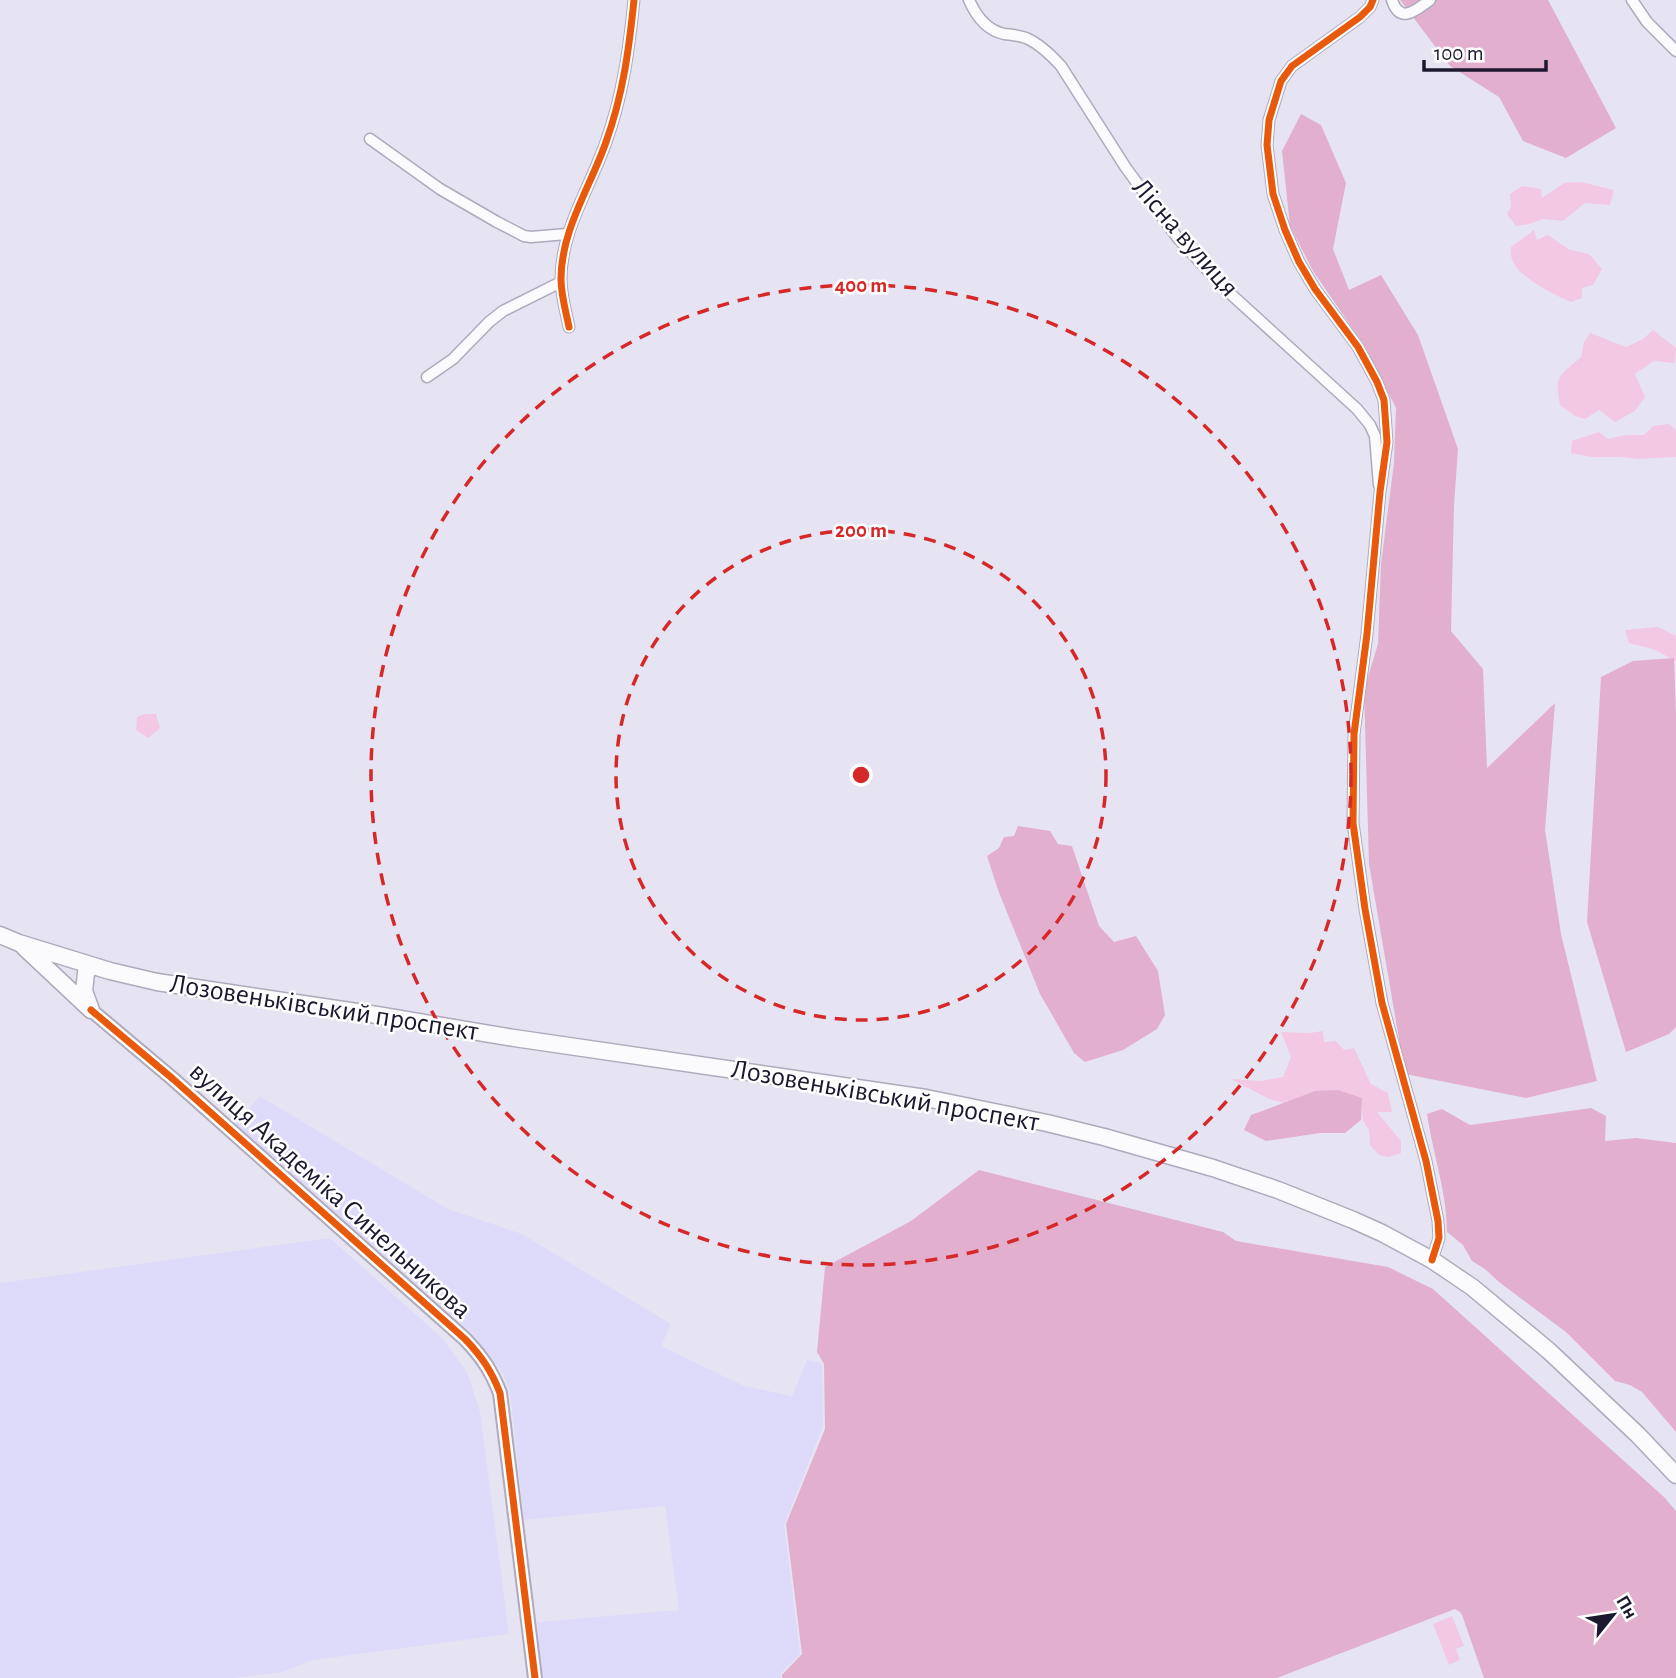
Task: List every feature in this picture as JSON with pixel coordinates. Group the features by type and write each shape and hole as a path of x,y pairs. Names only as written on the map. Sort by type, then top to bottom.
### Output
{"highway":[{"name":"Лозовеньківський проспект","path":"0,935 110,971 157,982 926,1098 1047,1123 1213,1168 1278,1190 1382,1233 1432,1260 1479,1293 1549,1351 1676,1475"},
{"path":"19,943 91,1010"},
{"path":"87,964 84,991 91,1010"},
{"path":"91,1010 93,988 97,981 110,971"}],"street":[{"path":"569,327 561,282 567,234 606,144 621,95 634,0"},
{"name":"Лісна вулиця","path":"969,0 982,22 990,29 1030,39 1049,53 1061,66 1126,168 1177,237 1223,287 1357,408 1375,436 1380,492"},
{"path":"1373,0 1370,8 1360,17 1292,66 1281,81 1269,120 1267,145 1273,194 1299,262 1315,289 1358,347 1384,400 1387,442 1354,734 1353,823 1382,1003 1426,1161 1438,1222 1439,1238 1432,1260"},
{"path":"1392,0 1394,7 1402,13 1411,14 1430,0"},
{"path":"1632,0 1647,22 1676,51"},
{"path":"370,139 440,190 524,236 567,234"},
{"path":"427,377 453,359 503,311 561,282"},
{"name":"вулиця Академіка Синельникова","path":"91,1010 483,1358 500,1393 535,1678"}],"shaded area":[{"path":"1400,0 1548,0 1616,128 1566,158 1523,141 1499,97 1450,66"},
{"path":"1301,114 1321,125 1346,183 1333,249 1349,290 1381,275 1418,335 1458,449 1451,631 1483,669 1487,768 1555,703 1545,830 1561,934 1597,1081 1526,1098 1405,1074 1369,864 1364,690 1378,644 1381,564 1394,463 1396,408 1366,348 1313,271 1290,226 1282,151"},
{"path":"1581,182 1614,190 1610,205 1585,203 1563,221 1543,219 1516,226 1507,214 1511,207 1510,194 1522,186 1541,189 1542,198 1564,183"},
{"path":"1534,230 1537,240 1548,235 1570,250 1589,254 1602,269 1593,285 1582,288 1582,298 1571,302 1556,295 1537,285 1515,266 1511,247"},
{"path":"1653,330 1676,348 1675,363 1654,361 1635,374 1645,397 1635,411 1615,422 1599,410 1585,419 1575,416 1560,405 1558,381 1581,357 1584,342 1590,333 1626,347 1643,339"},
{"path":"1669,424 1676,430 1676,457 1638,459 1591,457 1571,453 1572,441 1599,432 1608,439 1644,435 1653,426"},
{"path":"1658,627 1676,636 1676,661 1653,649 1629,643 1625,630"},
{"path":"1674,658 1676,1027 1669,1034 1626,1052 1587,922 1601,677 1633,661"},
{"path":"156,714 160,728 148,738 136,730 137,717"},
{"path":"1018,826 1050,831 1058,844 1072,846 1099,926 1114,942 1136,936 1158,971 1165,1015 1157,1029 1123,1050 1085,1062 1074,1053 1040,994 987,856 999,848 1004,837 1014,836"},
{"path":"1323,1031 1324,1042 1336,1041 1344,1050 1354,1048 1371,1084 1388,1093 1392,1112 1377,1112 1401,1141 1401,1153 1389,1157 1379,1155 1370,1145 1369,1130 1363,1121 1361,1098 1315,1091 1284,1103 1269,1099 1231,1079 1261,1081 1283,1077 1291,1057 1281,1032"},
{"path":"1338,1090 1362,1098 1361,1120 1345,1133 1320,1133 1266,1141 1244,1130 1251,1115 1315,1091"},
{"path":"260,1096 448,1209 522,1234 671,1324 661,1346 744,1386 792,1396 807,1360 822,1363 823,1426 784,1525 800,1654 781,1673 781,1678 543,1678 537,1622 679,1610 665,1506 524,1520 510,1391 502,1372 472,1333 235,1124"},
{"path":"1591,1108 1606,1116 1605,1141 1636,1138 1676,1143 1676,1432 1642,1392 1615,1381 1566,1332 1472,1261 1463,1245 1447,1232 1442,1188 1427,1114 1442,1109 1470,1125"},
{"path":"979,1170 1223,1232 1236,1241 1388,1267 1433,1289 1664,1497 1676,1511 1676,1678 1484,1678 1462,1615 1455,1609 1277,1678 782,1678 802,1654 786,1524 825,1429 824,1364 817,1352 825,1267 911,1221"},
{"path":"330,1238 442,1338 467,1372 480,1412 509,1634 313,1660 283,1672 234,1678 0,1678 0,1283"},
{"path":"1452,1616 1464,1646 1456,1649 1460,1660 1449,1665 1433,1624"}],"cycle path":[{"path":"569,327 562,291 562,261 571,226 617,107 634,0"},
{"path":"1373,0 1360,17 1292,66 1281,81 1269,120 1267,145 1273,194 1299,262 1315,289 1358,347 1384,400 1387,442 1354,734 1353,823 1382,1003 1426,1161 1438,1221 1439,1238 1432,1260"},
{"path":"91,1010 173,1079 465,1339 486,1364 500,1393 535,1678"}]}
